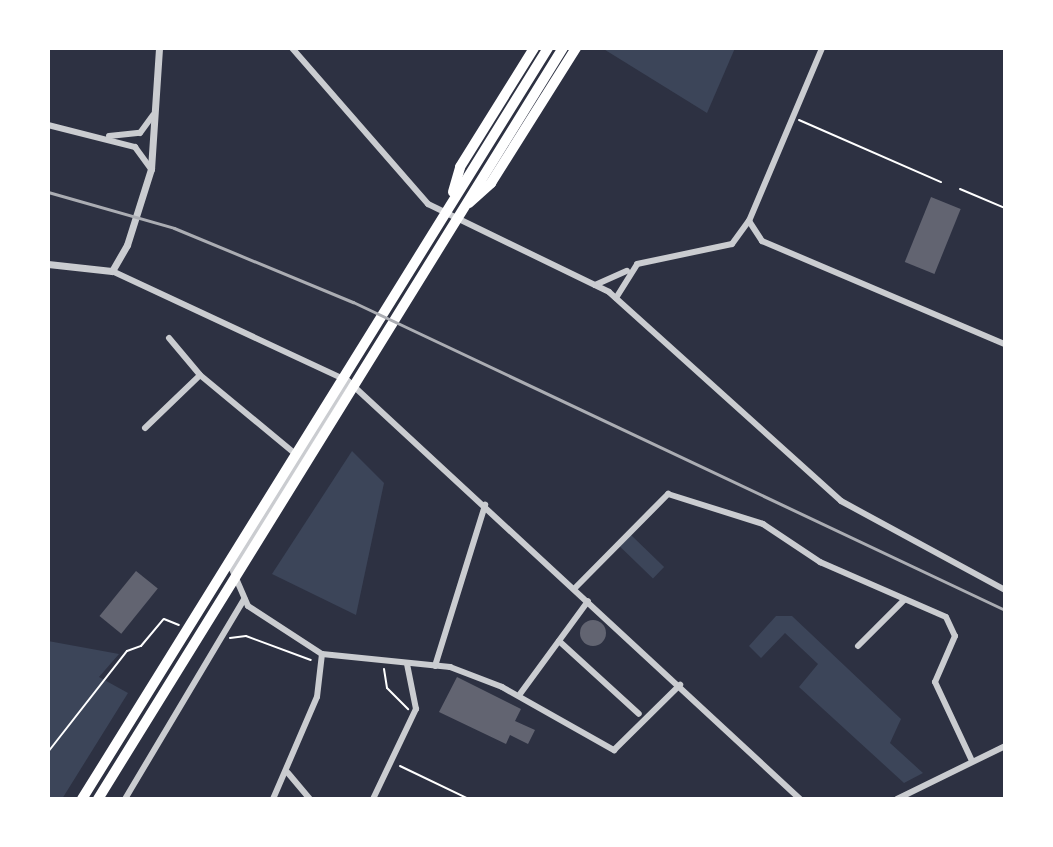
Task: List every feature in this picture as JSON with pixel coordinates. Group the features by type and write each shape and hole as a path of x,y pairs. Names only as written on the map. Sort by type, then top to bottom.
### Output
{"highway":[{"path":"451,202 460,167 534,48"},
{"path":"82,799 451,202 550,48"},
{"path":"98,799 561,48"},
{"path":"464,207 491,183 576,48"}],"street":[{"path":"112,271 127,245 151,169 159,48"},
{"path":"292,48 428,204 616,298 841,501 1004,589"},
{"path":"451,218 550,48"},
{"path":"451,218 561,48"},
{"path":"595,285 627,271 726,247 749,221 822,48"},
{"path":"106,137 140,133 153,115"},
{"path":"48,125 106,137 135,147 151,169"},
{"path":"749,221 762,241 1005,344"},
{"path":"48,264 112,271 348,381 800,799"},
{"path":"616,298 627,271"},
{"path":"169,338 200,375 301,458"},
{"path":"145,428 200,375"},
{"path":"348,381 232,569 244,599 320,659 435,666 520,694 614,750 680,685"},
{"path":"574,589 617,538 668,494 763,524 820,562 905,599 954,626 935,682 972,761"},
{"path":"435,666 485,505"},
{"path":"125,799 244,599"},
{"path":"858,646 905,599"},
{"path":"520,694 588,601"},
{"path":"559,641 639,714"},
{"path":"273,799 288,773 320,659"},
{"path":"373,799 415,713 407,664"},
{"path":"897,799 1005,746"},
{"path":"288,773 310,799"}],"path":[{"path":"793,117 941,182"},
{"path":"960,189 1005,208"},
{"path":"370,666 384,668 395,701 415,713"},
{"path":"399,766 405,753"},
{"path":"391,762 469,799"}],"shaded area":[{"path":"602,48 735,48 707,113"},
{"path":"352,451 384,483 356,615 272,574"},
{"path":"631,535 664,567 653,578 620,547"},
{"path":"776,616 792,616 901,719 890,743 923,773 904,783 799,687 818,664 785,633 761,658 749,646"},
{"path":"48,641 119,654 99,677 128,693 62,799 48,799"}],"building":[{"path":"931,197 961,209 934,274 905,262"},
{"path":"136,571 158,589 121,634 99,616"},
{"path":"593,620 602,624 606,633 602,642 593,646 584,642 580,633 584,624"},
{"path":"457,677 521,709 515,721 535,730 528,744 510,735 506,744 439,712"}],"railway":[{"path":"48,192 174,228 353,302 1005,610"}]}
